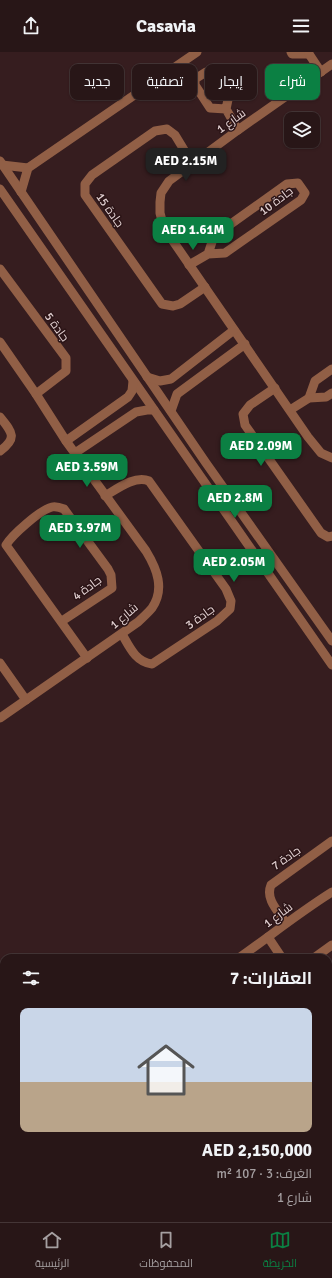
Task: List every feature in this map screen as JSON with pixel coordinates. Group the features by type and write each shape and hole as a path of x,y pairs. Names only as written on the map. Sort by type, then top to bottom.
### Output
{"street":[{"path":"21,192 28,168 197,52"},
{"path":"291,52 292,54 309,53 321,72"},
{"name":"شارع 1","path":"332,64 192,163 169,181 161,193 160,213 164,228 308,437 321,453 332,458"},
{"path":"226,109 238,130"},
{"name":"جادة 15","path":"192,163 175,134 167,129 154,131 92,175 85,184 85,195 162,304 172,306 180,304 205,287"},
{"path":"1,163 28,168"},
{"path":"1,163 147,377 332,642"},
{"name":"جادة 10","path":"189,265 208,254 224,253 301,200 305,193 298,183 287,184 214,236 208,254"},
{"path":"0,189 332,665"},
{"name":"جادة 5","path":"0,269 66,358 66,372 36,394"},
{"path":"62,278 68,279 72,277 74,270"},
{"path":"75,297 77,290 86,288"},
{"path":"147,377 160,381 171,379 234,330"},
{"name":"شارع 1","path":"0,342 66,441 146,551 158,576 159,591 152,608 138,622 0,718"},
{"path":"171,411 177,394 245,344"},
{"path":"309,398 315,381 332,369"},
{"path":"66,441 128,397 132,391 133,381"},
{"path":"275,388 250,405 243,414 245,425 321,533 328,537 332,536"},
{"path":"290,410 309,398 326,397 332,393"},
{"path":"75,453 136,412 154,410"},
{"path":"0,417 10,431 11,439 9,445 0,451"},
{"name":"جادة 3","path":"106,496 130,482 140,479 149,481 226,590 232,601 230,609 217,621 152,664 144,663 134,654 122,634"},
{"path":"222,509 228,511 233,509 235,503"},
{"name":"جادة 4","path":"62,621 112,588 112,582 111,575 104,563 64,509 57,506 50,507 17,531 6,545 62,621 87,658"},
{"path":"235,527 237,521 240,519 246,519"},
{"path":"1,666 26,700"},
{"name":"جادة 7","path":"286,923 270,900 268,892 270,885 332,841"},
{"name":"شارع 1","path":"245,954 286,923 332,892"},
{"path":"268,937 279,954"},
{"path":"320,954 332,945"}]}
